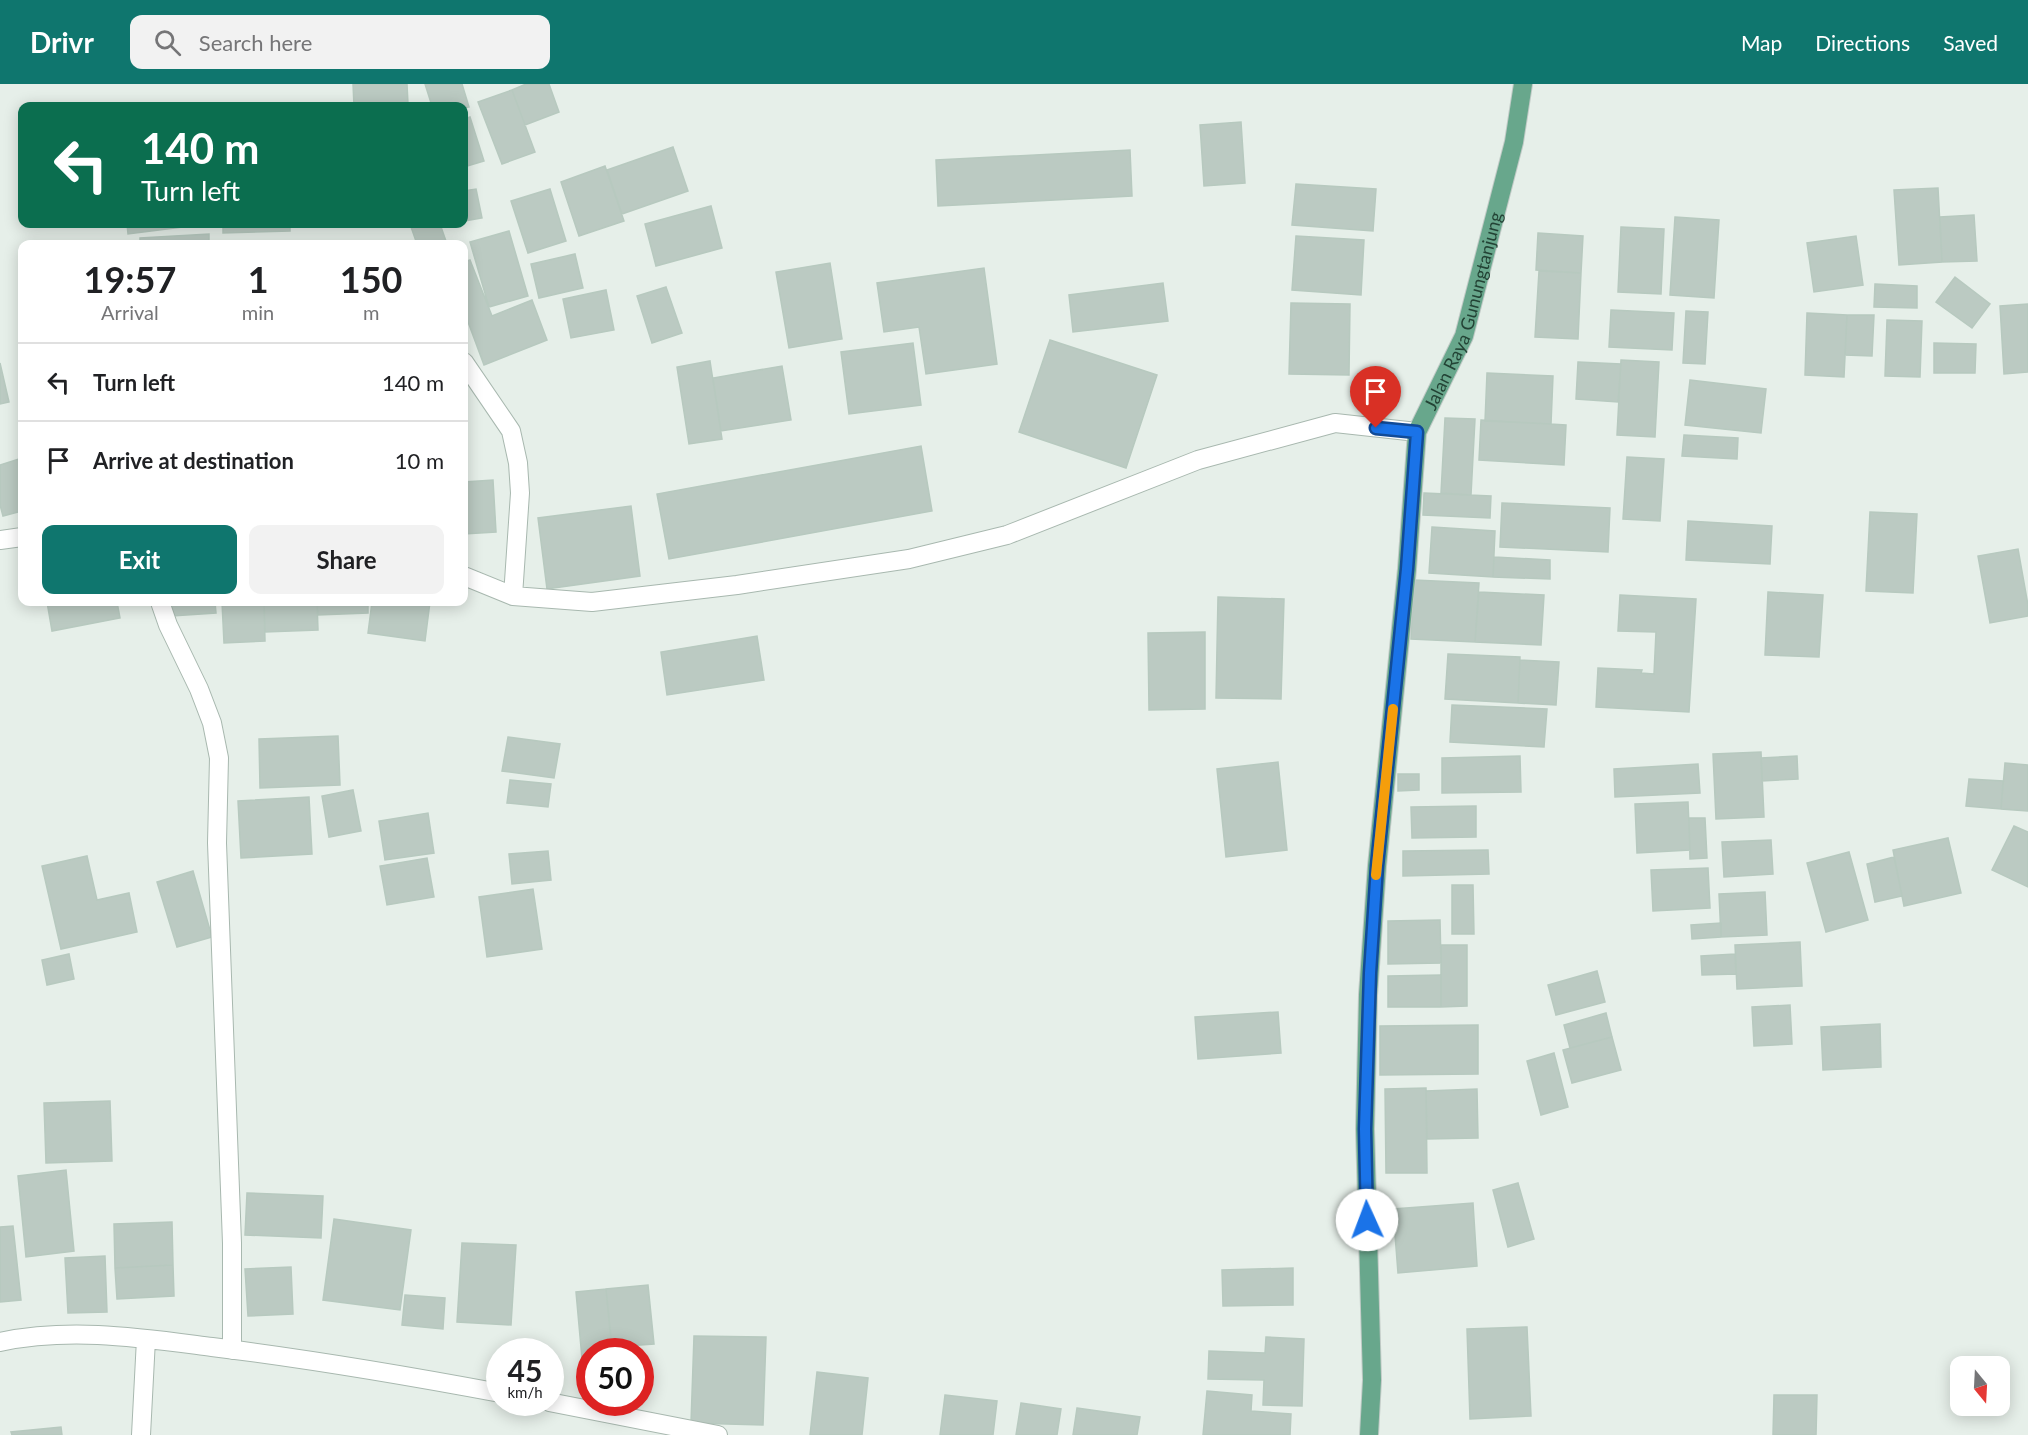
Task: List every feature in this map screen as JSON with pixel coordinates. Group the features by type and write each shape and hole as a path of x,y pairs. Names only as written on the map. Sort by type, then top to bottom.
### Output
{"main road":[{"name":"Jalan Raya Gunungtanjung","path":"1370,1435 1372,1380 1365,1129 1368,995 1377,866 1407,569 1417,432 1464,336 1514,142 1522,84"}],"street":[{"path":"468,368 511,431 518,463 520,493 513,597"},
{"path":"468,578 513,597 592,602 737,585 909,559 1007,535 1198,460 1335,423 1417,432"},
{"path":"0,540 18,538"},
{"path":"161,606 168,626 199,689 212,723 219,759 218,867 232,1243 232,1350"},
{"path":"0,1342 31,1335 99,1334 389,1372 486,1390"},
{"path":"141,1435 146,1339"},
{"path":"564,1405 718,1435"}],"building":[{"path":"353,84 407,84 408,102 354,102"},
{"path":"425,84 462,84 467,102 431,102"},
{"path":"526,84 549,84 559,112 525,125 512,90"},
{"path":"512,90 535,152 502,164 478,102"},
{"path":"470,117 484,161 468,166 468,118"},
{"path":"1241,122 1245,183 1204,186 1200,125"},
{"path":"673,147 688,191 622,214 607,170"},
{"path":"1130,150 1132,196 938,206 936,160"},
{"path":"605,166 624,221 579,236 561,182"},
{"path":"1296,184 1376,189 1373,231 1292,225"},
{"path":"1938,188 1942,262 1899,265 1894,190"},
{"path":"476,189 482,218 468,220 468,190"},
{"path":"550,189 566,241 528,253 511,201"},
{"path":"711,206 722,248 656,266 645,224"},
{"path":"1974,215 1977,261 1942,262 1940,217"},
{"path":"1675,217 1719,220 1714,298 1670,295"},
{"path":"1621,227 1664,229 1661,294 1618,292"},
{"path":"127,228 175,228 128,234"},
{"path":"223,228 290,228 290,231 223,233"},
{"path":"411,228 441,228 446,240 416,240"},
{"path":"509,231 528,296 489,307 470,242"},
{"path":"1538,233 1583,236 1581,273 1536,270"},
{"path":"209,234 209,240 140,240 140,238"},
{"path":"1296,236 1364,240 1361,295 1292,290"},
{"path":"1856,236 1863,285 1814,292 1807,243"},
{"path":"575,254 583,288 539,298 531,264"},
{"path":"470,260 492,316 532,300 547,340 484,365 468,322 468,261"},
{"path":"830,263 842,339 789,348 776,272"},
{"path":"984,268 997,364 926,374 919,327 884,332 877,283"},
{"path":"1539,271 1581,273 1578,339 1535,337"},
{"path":"1955,277 1990,304 1972,328 1936,302"},
{"path":"1163,283 1168,321 1073,332 1069,295"},
{"path":"1875,284 1917,286 1917,308 1874,307"},
{"path":"666,287 682,333 652,343 637,296"},
{"path":"606,290 614,330 571,338 563,299"},
{"path":"1291,303 1350,304 1349,375 1289,374"},
{"path":"2028,304 2028,372 2004,374 2000,306"},
{"path":"1611,310 1674,313 1672,350 1609,347"},
{"path":"1686,311 1708,312 1705,364 1683,363"},
{"path":"1807,313 1847,315 1844,377 1805,375"},
{"path":"1847,315 1874,315 1872,356 1845,355"},
{"path":"1887,320 1922,321 1920,377 1885,376"},
{"path":"1050,340 1157,375 1126,468 1019,432"},
{"path":"913,343 921,405 849,414 841,352"},
{"path":"1934,343 1976,344 1975,373 1934,373"},
{"path":"1621,360 1659,362 1655,437 1617,435"},
{"path":"710,361 722,439 689,444 677,367"},
{"path":"1578,362 1621,364 1618,402 1576,399"},
{"path":"0,363 9,402 0,404"},
{"path":"782,366 791,420 721,431 713,378"},
{"path":"1487,373 1553,376 1551,424 1485,421"},
{"path":"1690,380 1766,389 1761,433 1685,425"},
{"path":"1445,418 1475,419 1471,495 1441,493"},
{"path":"1481,420 1566,425 1564,465 1479,460"},
{"path":"1684,435 1738,438 1737,459 1682,456"},
{"path":"921,446 932,511 669,559 657,494"},
{"path":"1627,457 1664,459 1660,521 1623,519"},
{"path":"18,459 18,512 3,516 0,505 0,465"},
{"path":"493,480 496,532 468,534 468,482"},
{"path":"1424,493 1491,496 1490,518 1423,515"},
{"path":"1502,503 1610,508 1608,552 1500,547"},
{"path":"631,506 640,576 547,589 538,518"},
{"path":"1870,512 1917,514 1913,593 1866,591"},
{"path":"1688,521 1772,526 1770,564 1686,560"},
{"path":"1432,527 1495,531 1493,577 1429,573"},
{"path":"2018,549 2028,616 1990,623 1978,556"},
{"path":"1494,557 1550,560 1550,579 1493,577"},
{"path":"1414,580 1479,583 1475,642 1411,639"},
{"path":"1479,592 1544,595 1541,645 1475,642"},
{"path":"1768,592 1823,595 1819,657 1765,655"},
{"path":"1620,595 1696,599 1689,712 1596,707 1598,668 1642,670 1641,673 1654,674 1656,632 1618,631"},
{"path":"1218,597 1284,599 1281,699 1216,698"},
{"path":"48,606 118,606 120,618 52,631"},
{"path":"171,606 215,606 216,613 172,616"},
{"path":"222,606 264,606 265,641 224,643"},
{"path":"264,606 317,606 318,630 265,632"},
{"path":"317,606 368,606 368,613 318,615"},
{"path":"371,606 429,606 425,641 368,633"},
{"path":"1205,632 1205,709 1149,710 1148,633"},
{"path":"757,636 764,680 667,695 661,652"},
{"path":"1448,654 1520,657 1518,703 1445,699"},
{"path":"1520,660 1559,662 1556,705 1518,703"},
{"path":"1452,705 1547,709 1544,747 1450,742"},
{"path":"338,736 340,785 260,788 259,739"},
{"path":"508,737 560,744 554,778 502,771"},
{"path":"1761,752 1764,817 1716,819 1713,754"},
{"path":"1520,756 1521,792 1442,793 1442,758"},
{"path":"1797,756 1798,779 1762,781 1761,758"},
{"path":"1278,762 1287,850 1226,857 1217,769"},
{"path":"2005,763 2028,765 2028,811 2001,809"},
{"path":"1698,764 1700,793 1615,797 1614,769"},
{"path":"1398,774 1419,774 1419,790 1398,791"},
{"path":"1969,779 2003,781 2001,809 1966,806"},
{"path":"510,780 551,784 548,807 507,803"},
{"path":"353,790 361,831 329,837 322,796"},
{"path":"309,797 312,854 241,858 238,801"},
{"path":"1688,802 1690,850 1637,853 1635,804"},
{"path":"1476,806 1476,837 1412,838 1411,807"},
{"path":"428,813 434,853 385,860 379,821"},
{"path":"1689,818 1705,818 1707,858 1690,859"},
{"path":"2014,826 2028,832 2028,887 1992,870"},
{"path":"1948,838 1961,893 1904,906 1893,850"},
{"path":"1771,840 1773,874 1724,877 1722,842"},
{"path":"1488,850 1489,874 1403,876 1403,851"},
{"path":"548,851 551,880 512,884 509,854"},
{"path":"1849,852 1868,920 1826,932 1807,863"},
{"path":"87,856 97,900 129,893 137,932 61,949 42,866"},
{"path":"1894,857 1902,896 1875,902 1867,864"},
{"path":"427,858 434,897 387,905 380,866"},
{"path":"1708,868 1710,908 1653,911 1651,870"},
{"path":"193,871 212,937 177,947 157,882"},
{"path":"1452,885 1473,885 1474,934 1452,934"},
{"path":"533,889 542,949 487,957 479,897"},
{"path":"1765,892 1767,935 1721,937 1719,894"},
{"path":"1440,920 1441,963 1388,964 1388,921"},
{"path":"1721,923 1721,937 1692,939 1691,925"},
{"path":"1800,942 1802,986 1737,989 1735,945"},
{"path":"1441,945 1467,945 1467,1006 1441,1007"},
{"path":"69,954 74,979 47,985 42,960"},
{"path":"1735,954 1736,974 1702,975 1701,956"},
{"path":"1597,971 1605,1002 1556,1015 1548,985"},
{"path":"1441,975 1441,1007 1388,1007 1388,976"},
{"path":"1790,1005 1792,1044 1754,1046 1752,1007"},
{"path":"1278,1012 1281,1053 1198,1059 1195,1017"},
{"path":"1606,1013 1612,1037 1570,1048 1564,1025"},
{"path":"1880,1024 1881,1067 1823,1070 1821,1027"},
{"path":"1478,1025 1478,1074 1380,1075 1380,1026"},
{"path":"1612,1037 1621,1070 1572,1083 1563,1050"},
{"path":"1554,1053 1568,1107 1541,1115 1527,1061"},
{"path":"1426,1088 1427,1173 1386,1173 1385,1089"},
{"path":"1477,1089 1478,1138 1427,1139 1426,1091"},
{"path":"110,1101 112,1161 46,1163 44,1103"},
{"path":"66,1170 74,1251 26,1257 18,1176"},
{"path":"1518,1183 1534,1239 1508,1247 1493,1190"},
{"path":"247,1193 323,1196 321,1238 245,1235"},
{"path":"1473,1203 1477,1266 1398,1273 1393,1209"},
{"path":"334,1219 411,1230 400,1310 323,1300"},
{"path":"172,1222 173,1265 115,1268 114,1224"},
{"path":"13,1226 21,1300 0,1302 0,1227"},
{"path":"462,1243 516,1245 511,1325 457,1322"},
{"path":"105,1256 107,1312 68,1313 65,1258"},
{"path":"173,1265 174,1296 117,1299 115,1268"},
{"path":"291,1267 293,1314 248,1316 245,1269"},
{"path":"1293,1268 1293,1305 1223,1306 1222,1270"},
{"path":"648,1285 653,1338 611,1338 606,1289"},
{"path":"606,1289 611,1338 580,1338 576,1292"},
{"path":"405,1295 445,1298 443,1329 402,1325"},
{"path":"1527,1327 1531,1416 1470,1419 1467,1329"},
{"path":"694,1336 766,1337 763,1425 691,1423"},
{"path":"1266,1337 1304,1339 1302,1406 1263,1405 1264,1380 1208,1379 1209,1351 1265,1353"},
{"path":"817,1372 868,1378 862,1435 810,1435"},
{"path":"1207,1391 1252,1395 1251,1411 1291,1414 1290,1435 1203,1435"},
{"path":"945,1395 997,1401 993,1435 940,1435"},
{"path":"1774,1395 1817,1395 1816,1435 1773,1435"},
{"path":"1021,1403 1061,1409 1057,1435 1016,1435"},
{"path":"1077,1408 1140,1417 1137,1435 1073,1435"},
{"path":"61,1427 62,1435 12,1435 11,1432"}],"slow traffic":[{"path":"1376,875 1393,709"}],"route":[{"path":"1367,1220 1365,1129 1368,995 1377,866 1407,569 1417,432 1376,428"}]}
